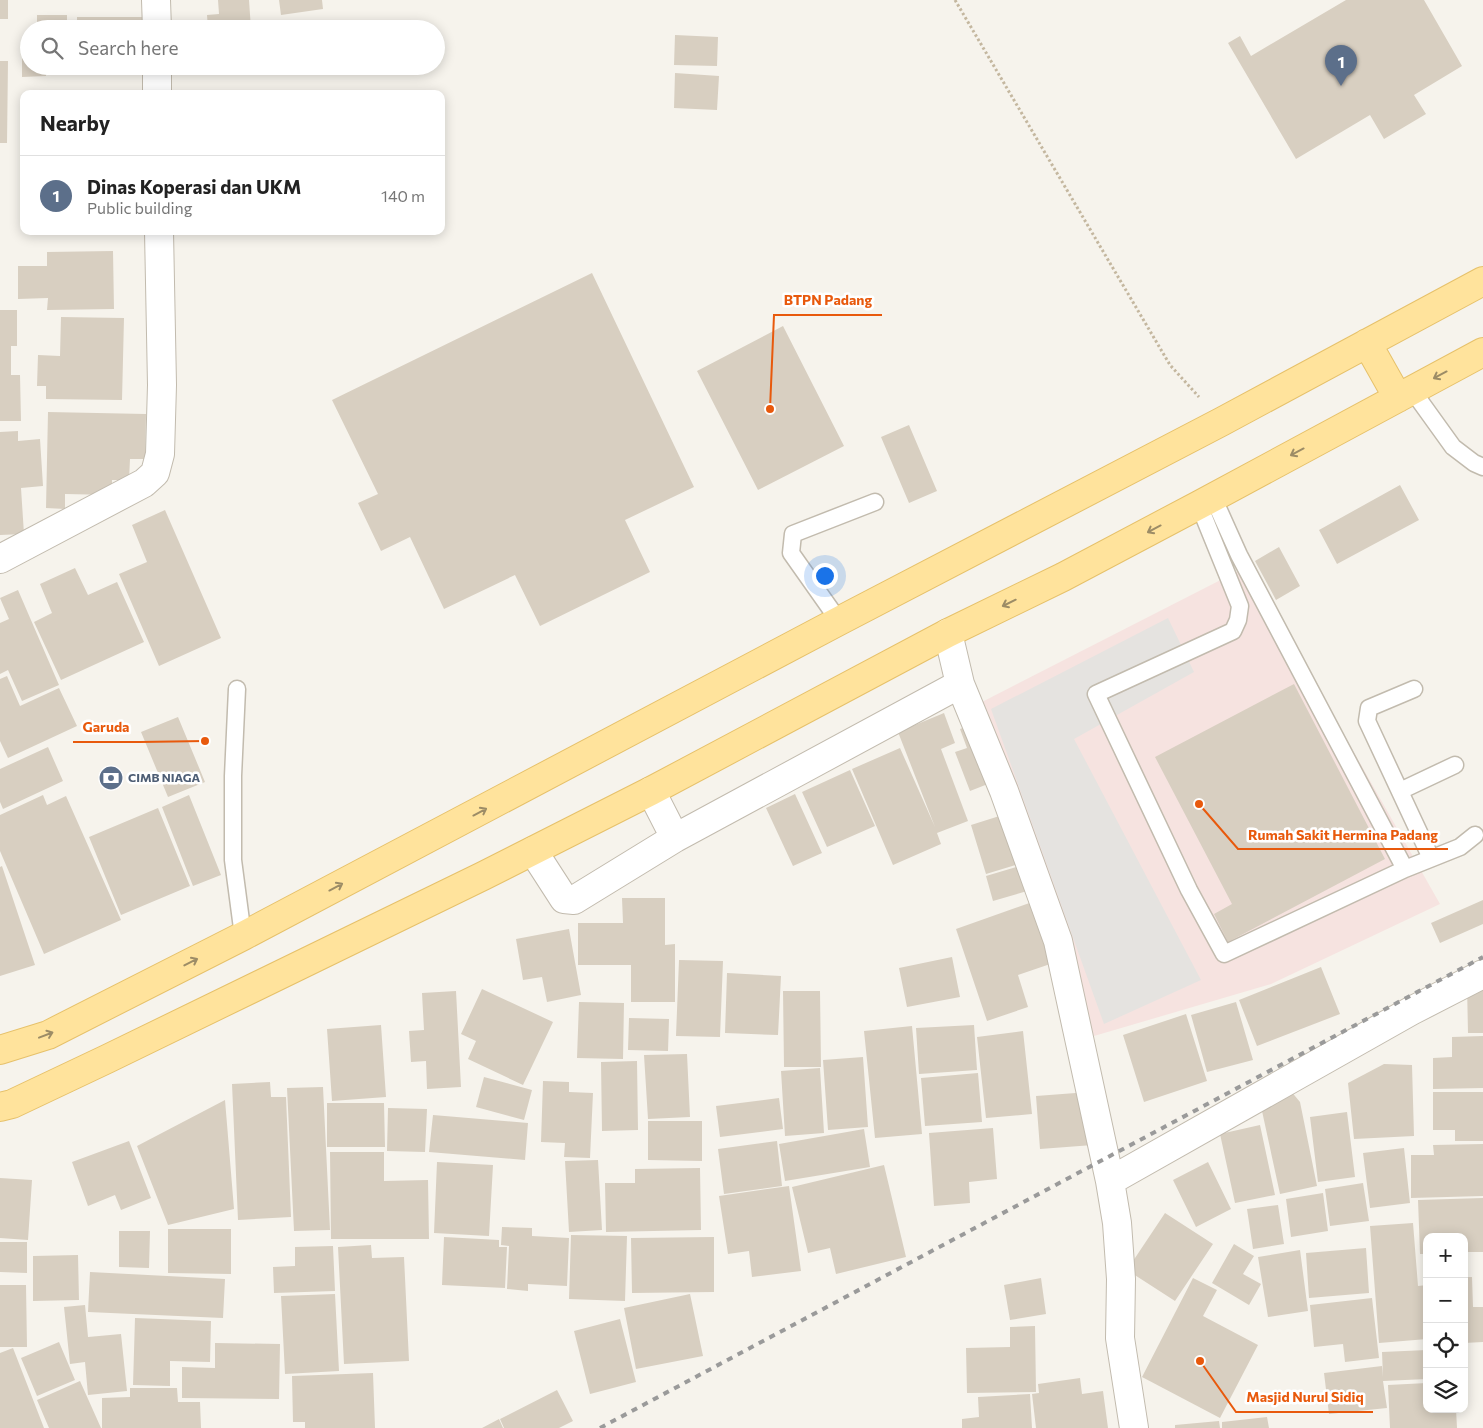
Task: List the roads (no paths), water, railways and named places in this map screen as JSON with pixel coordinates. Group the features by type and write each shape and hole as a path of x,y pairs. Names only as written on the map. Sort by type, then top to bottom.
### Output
{"main road":[{"path":"0,1050 48,1035 243,936 1220,422 1483,281"},
{"path":"1367,343 1405,394"},
{"path":"0,1106 12,1104 107,1059 533,851 948,633 1063,576 1206,501 1483,352"}],"street":[{"path":"156,0 156,20"},
{"path":"157,75 158,90"},
{"path":"0,559 144,483 155,473 161,444 160,235"},
{"path":"948,633 960,684 1004,791 1058,941 1110,1181 1117,1223 1121,1279 1120,1338 1134,1428"},
{"path":"533,851 564,899 574,900 675,838 960,684"},
{"path":"652,790 675,838"},
{"path":"1110,1181 1411,1011 1483,974"}],"lane":[{"path":"1405,394 1453,447 1474,463 1483,466"},
{"path":"1206,501 1239,555 1405,869"},
{"path":"1206,501 1240,606 1238,620 1233,631 1096,694 1189,890 1224,954 1405,869 1460,847 1475,835"},
{"path":"839,621 792,553 793,534 875,502"},
{"path":"1414,688 1369,708 1367,721 1431,858"},
{"path":"237,689 233,776 233,860 243,936"},
{"path":"1400,791 1455,765"}],"railway":[{"path":"600,1428 1483,957"}],"place":[{"name":"Dinas Koperasi dan UKM","path":"1341,86"},
{"name":"BTPN Padang","path":"770,409"},
{"name":"Garuda","path":"205,741"},
{"name":"CIMB NIAGA","path":"111,778"},
{"name":"Rumah Sakit Hermina Padang","path":"1199,804"},
{"name":"Masjid Nurul Sidiq","path":"1200,1361"}]}
